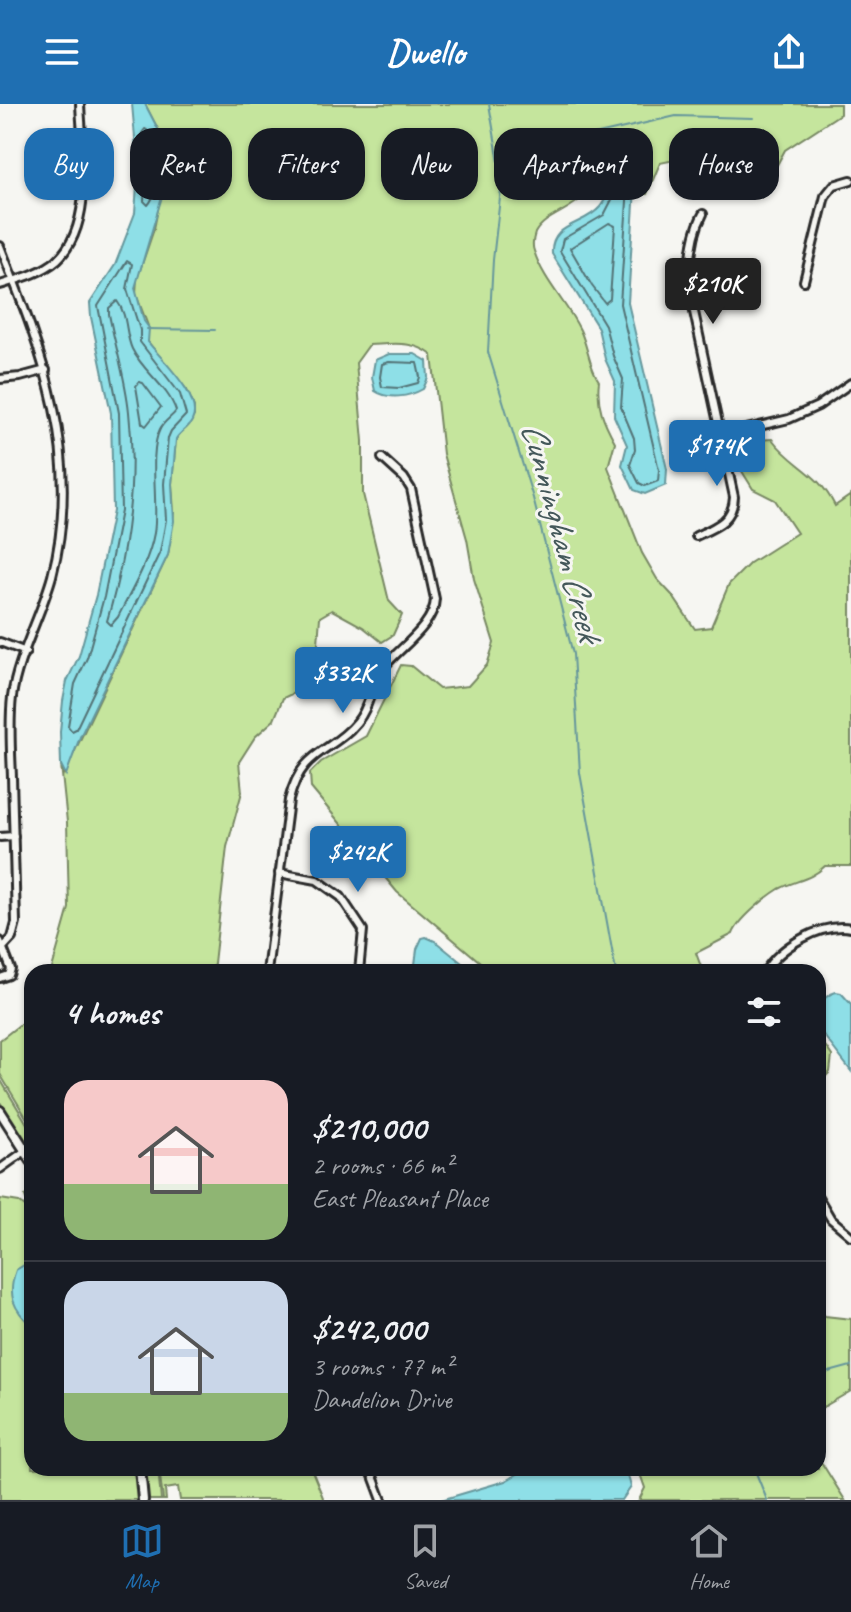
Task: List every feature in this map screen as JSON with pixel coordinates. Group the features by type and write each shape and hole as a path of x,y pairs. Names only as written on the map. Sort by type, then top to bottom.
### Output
{"street":[{"path":"0,285 51,264 72,239 84,191 80,104"},
{"path":"804,281 825,196 834,185 851,180"},
{"path":"696,536 725,521 734,504 690,285 695,229 703,214"},
{"path":"0,246 46,370 58,424 63,497 59,543 51,578 14,686 11,733 16,923 12,938 2,950"},
{"path":"0,379 46,370"},
{"path":"721,435 789,419 818,406 851,383"},
{"path":"268,964 289,800 297,777 311,758 357,722 382,669 434,610 435,599 411,489 404,478 382,458"},
{"path":"0,642 26,652"},
{"path":"0,733 11,733"},
{"path":"0,837 14,836"},
{"path":"279,873 317,880 341,897 363,930 360,964"},
{"path":"772,964 814,932 829,927 851,928"},
{"path":"0,941 11,969 9,975 0,978"},
{"path":"0,1111 24,1149"},
{"path":"0,1169 24,1152"},
{"path":"826,1211 851,1236"},
{"path":"141,1476 143,1500"},
{"path":"373,1476 382,1500"}],"green space":[{"path":"145,104 840,104 840,114 785,150 779,161 779,128 669,128 669,161 660,163 653,180 653,128 494,128 494,200 579,200 539,227 535,233 534,251 543,272 580,330 599,381 602,413 615,442 608,467 642,553 657,579 695,629 711,627 729,584 750,563 797,533 775,500 753,489 740,468 738,449 757,440 772,439 821,484 835,506 851,495 851,866 825,866 773,893 746,916 733,934 696,953 700,964 482,964 397,892 311,788 310,773 321,762 366,736 401,665 411,666 439,689 468,686 487,665 494,643 474,579 467,539 443,454 432,355 410,345 369,345 356,363 363,441 363,494 389,601 402,615 393,635 382,642 332,610 320,617 315,683 283,698 274,720 255,737 239,762 242,792 227,847 214,964 53,964 69,908 67,822 61,765 64,774 168,555 174,512 172,484 176,439 194,416 187,390 148,342 148,326 136,294 137,279 154,229 160,200 232,200 232,128 157,128"},
{"path":"23,1022 24,1114 0,1074 0,1040"},
{"path":"826,1047 832,1056 830,1072 826,1076"},
{"path":"0,1079 24,1119 24,1139 0,1102"},
{"path":"0,1199 19,1202 24,1206 24,1476 137,1476 139,1500 0,1500"},
{"path":"826,1316 851,1319 851,1391 826,1405"},
{"path":"826,1470 845,1500 639,1500 645,1488 641,1476 826,1476"},
{"path":"144,1476 159,1476 161,1500 146,1500"},
{"path":"160,1476 314,1476 324,1500 180,1500 178,1487 165,1489 166,1500 163,1500"}],"water":[{"path":"132,104 145,104 157,128 134,128"},
{"path":"136,200 161,200 135,288 144,321 149,328 148,342 187,390 194,412 190,424 176,439 172,484 174,521 168,555 80,737 66,775 61,765 63,701 96,595 113,511 111,413 90,303 115,265 135,213"},
{"path":"604,200 634,200 628,303 667,469 666,485 645,494 634,490 622,465 627,445 614,416 615,381 605,359 598,328 552,254 556,236 600,207"},
{"path":"389,354 415,354 427,361 428,378 423,389 399,396 386,396 375,391 372,377 375,360"},
{"path":"422,938 435,941 463,964 415,964"},
{"path":"841,993 851,1004 851,1071 826,1038 826,997"},
{"path":"24,1265 24,1318 12,1294 16,1270"},
{"path":"514,1476 628,1476 631,1487 622,1500 441,1500"}],"waterway":[{"name":"Cunningham Creek","path":"489,104 502,180 493,260 488,352 533,498 573,654 580,773 615,964"},
{"path":"624,128 676,116 753,118"},
{"path":"147,329 215,330"},
{"path":"826,1373 851,1366"},
{"name":"Cunningham Creek","path":"757,1476 767,1500"}]}
